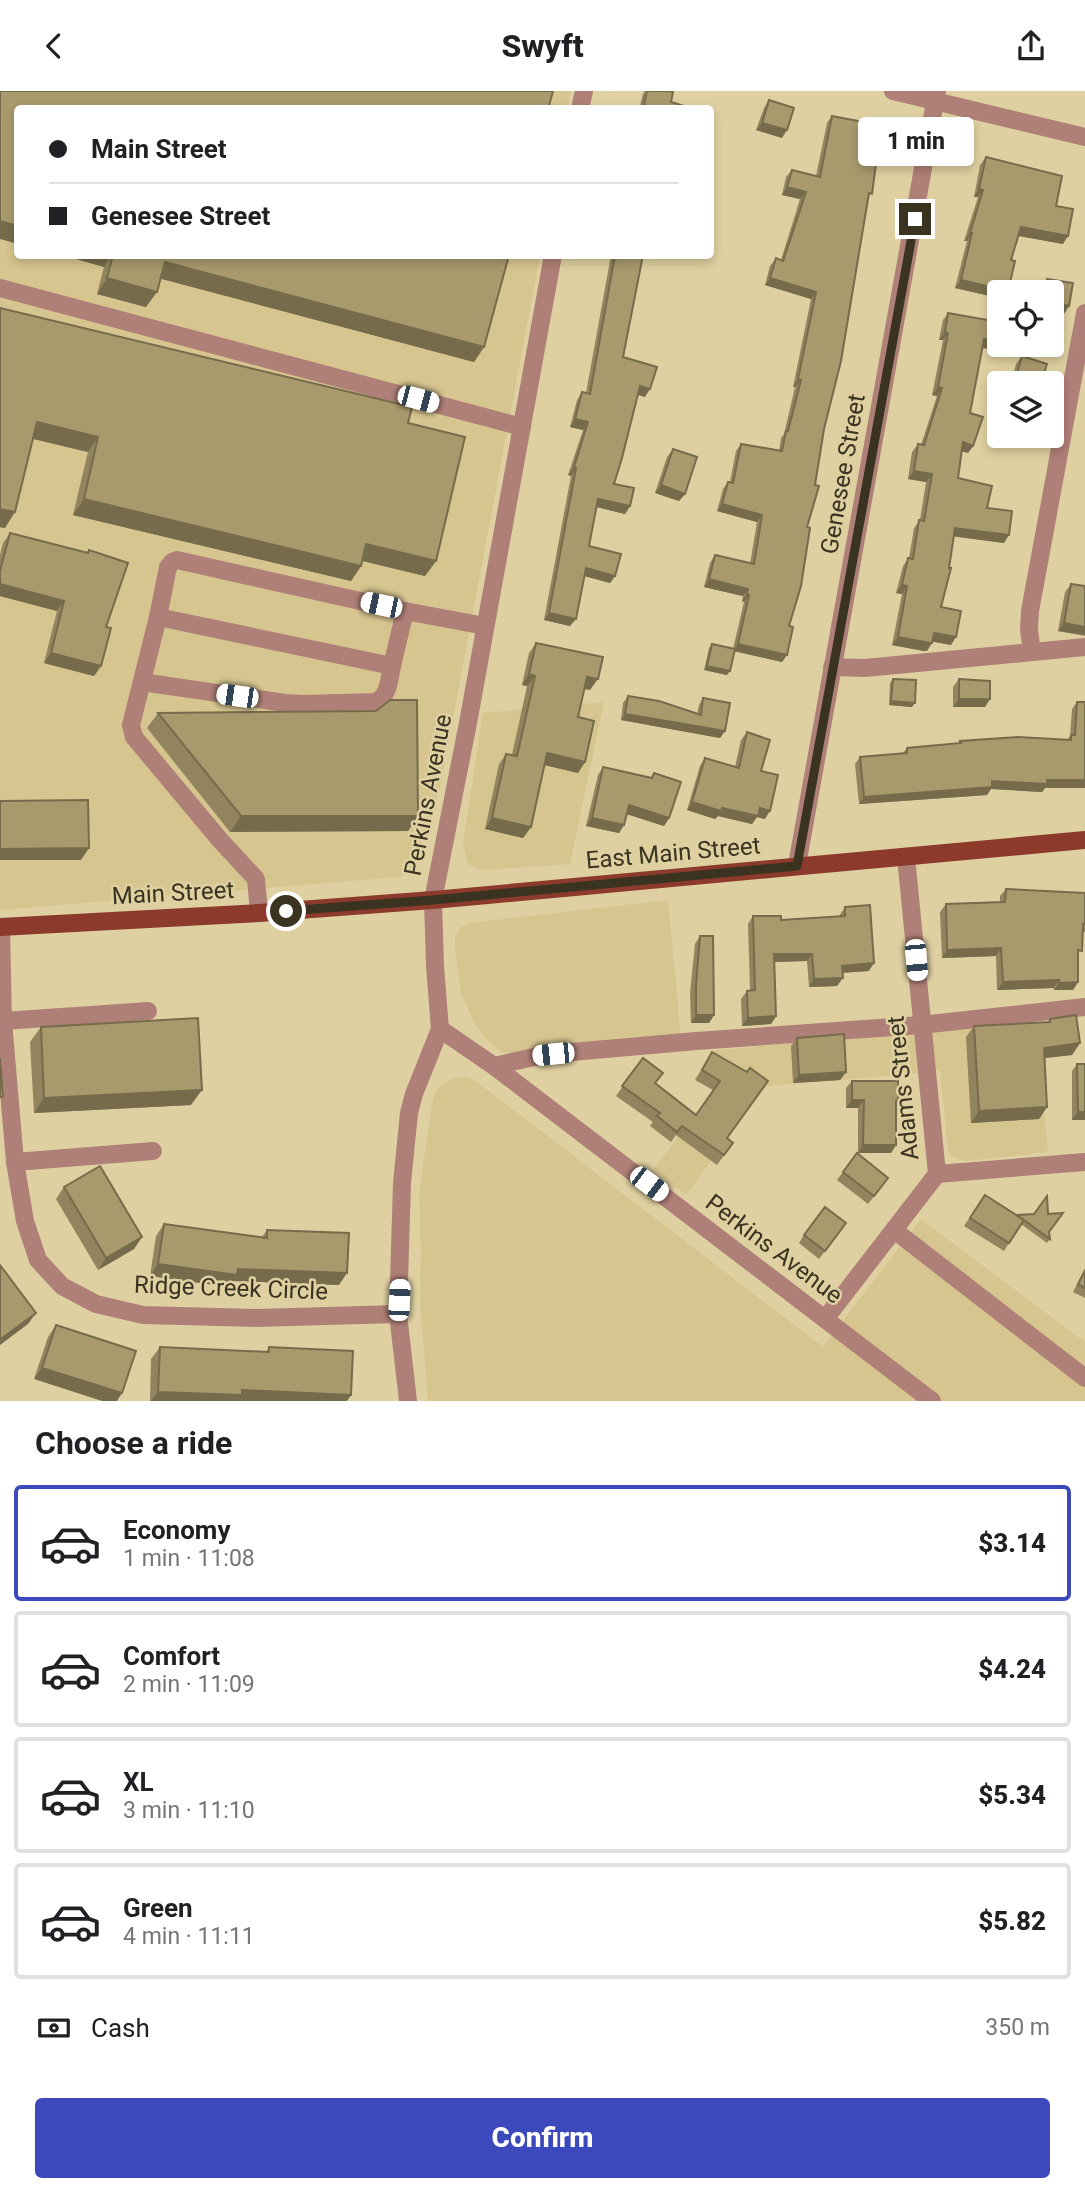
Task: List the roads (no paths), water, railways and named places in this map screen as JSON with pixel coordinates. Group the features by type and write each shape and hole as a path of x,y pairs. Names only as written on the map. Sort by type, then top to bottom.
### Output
{"main road":[{"name":"East Main Street","path":"433,900 1085,840"},
{"name":"Main Street","path":"0,927 259,913 433,900"}],"street":[{"path":"893,91 936,96 1085,137"},
{"name":"Genesee Street","path":"797,866 936,96"},
{"name":"Perkins Avenue","path":"552,259 433,900 440,1029 494,1066 932,1401"},
{"path":"0,288 522,427"},
{"path":"1031,652 1030,611 1085,313"},
{"path":"259,913 256,879 134,737 131,725 168,567 177,560 485,626"},
{"path":"142,682 285,703 375,702 385,695 405,611"},
{"path":"158,617 392,666"},
{"path":"832,667 864,668 1085,647"},
{"name":"Adams Street","path":"825,1319 937,1174 906,857"},
{"name":"Ridge Creek Circle","path":"0,927 15,1162 25,1221 38,1260 62,1286 96,1304 143,1315 256,1318 398,1314"},
{"path":"494,1066 534,1056 572,1052 921,1025 1085,1007"},
{"path":"4,1021 148,1011"},
{"path":"408,1401 398,1314 402,1183 409,1113 440,1029"},
{"path":"15,1162 153,1151"},
{"path":"937,1174 1085,1162"},
{"path":"894,1230 1085,1378"}]}
